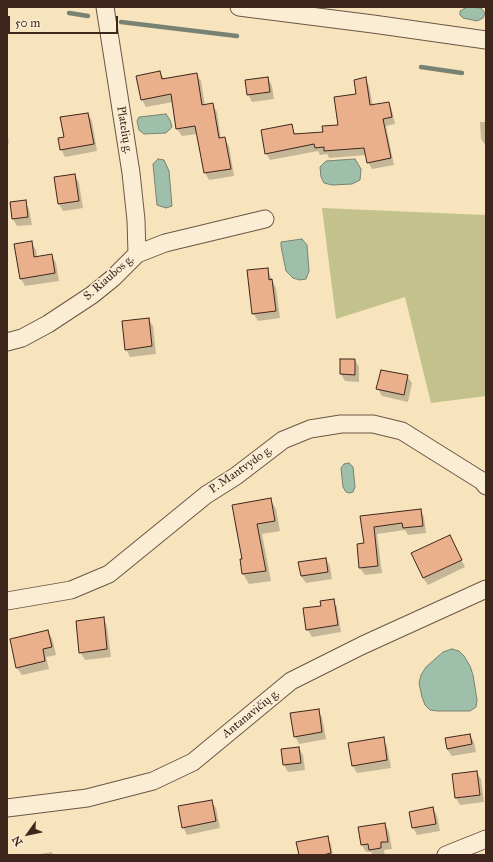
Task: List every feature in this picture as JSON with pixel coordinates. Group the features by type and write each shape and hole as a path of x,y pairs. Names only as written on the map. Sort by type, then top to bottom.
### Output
{"street":[{"name":"Platelių g.","path":"105,7 131,174 136,220 137,254"},
{"path":"239,7 486,40"},
{"name":"S. Riaubos g.","path":"7,342 22,338 48,324 92,295 113,278 137,254 165,243 264,219"},
{"name":"P. Mantvydo g.","path":"7,601 71,590 109,574 206,495 236,476 283,440 310,429 341,424 373,424 402,431 482,481 486,486"},
{"name":"Antanavičių g.","path":"7,808 87,798 153,781 193,762 291,681 363,645 486,589"},
{"path":"446,855 486,839"}],"shaded area":[{"path":"467,7 481,8 485,13 483,18 477,21 463,18 460,15 460,11"},
{"path":"166,114 172,127 166,133 144,134 139,130 137,121 139,117"},
{"path":"158,159 164,160 169,171 172,206 166,208 157,205 153,164"},
{"path":"355,159 361,169 360,180 352,184 332,185 324,183 321,177 320,167 326,161"},
{"path":"322,208 486,215 486,396 431,403 405,297 336,319"},
{"path":"302,239 307,245 309,271 306,279 300,280 293,278 286,271 281,242"},
{"path":"349,463 353,467 355,487 353,492 350,493 346,492 343,487 341,468 344,464"},
{"path":"452,649 459,651 470,666 477,700 476,707 470,711 430,710 425,705 422,697 419,683 421,675 426,667 443,652"}],"building":[{"path":"160,71 162,79 197,73 202,105 213,103 219,138 225,137 231,169 204,173 195,126 176,129 171,94 141,100 136,76"},
{"path":"268,77 270,92 247,95 245,80"},
{"path":"366,77 370,105 389,102 392,117 383,119 391,158 367,163 364,148 324,151 324,147 315,148 314,144 265,154 261,130 292,124 294,134 323,132 322,126 338,125 334,97 356,94 354,80"},
{"path":"88,113 94,144 60,150 58,138 64,137 60,117"},
{"path":"75,174 79,201 58,204 54,177"},
{"path":"26,200 28,217 12,219 10,202"},
{"path":"32,241 34,257 52,254 55,273 20,279 14,244"},
{"path":"268,268 269,280 272,279 276,311 252,314 247,270"},
{"path":"149,318 152,346 125,350 122,321"},
{"path":"340,359 355,359 355,375 340,374"},
{"path":"381,370 408,375 404,395 376,389"},
{"path":"271,498 275,521 257,524 266,571 242,574 240,559 242,559 232,505"},
{"path":"421,509 423,526 403,528 402,523 374,527 378,566 359,568 357,544 364,543 360,516"},
{"path":"450,535 462,560 423,578 411,553"},
{"path":"326,558 328,572 301,576 298,562"},
{"path":"334,599 338,625 306,630 303,608 321,606 320,601"},
{"path":"104,617 107,649 79,653 76,621"},
{"path":"48,630 52,647 43,649 45,661 16,668 10,639"},
{"path":"319,709 322,732 294,737 290,713"},
{"path":"470,734 472,744 447,749 445,738"},
{"path":"384,737 387,760 352,766 348,743"},
{"path":"299,747 301,763 283,765 281,749"},
{"path":"477,771 480,795 455,798 452,774"},
{"path":"212,800 216,821 182,828 178,806"},
{"path":"433,807 436,824 412,828 409,812"},
{"path":"385,823 388,842 381,842 381,848 369,850 368,844 361,845 358,827"},
{"path":"328,836 331,853 323,855 299,855 296,842"}],"waterway":[{"path":"69,13 88,16"},
{"path":"121,22 237,36"},
{"path":"421,67 462,73"}]}
